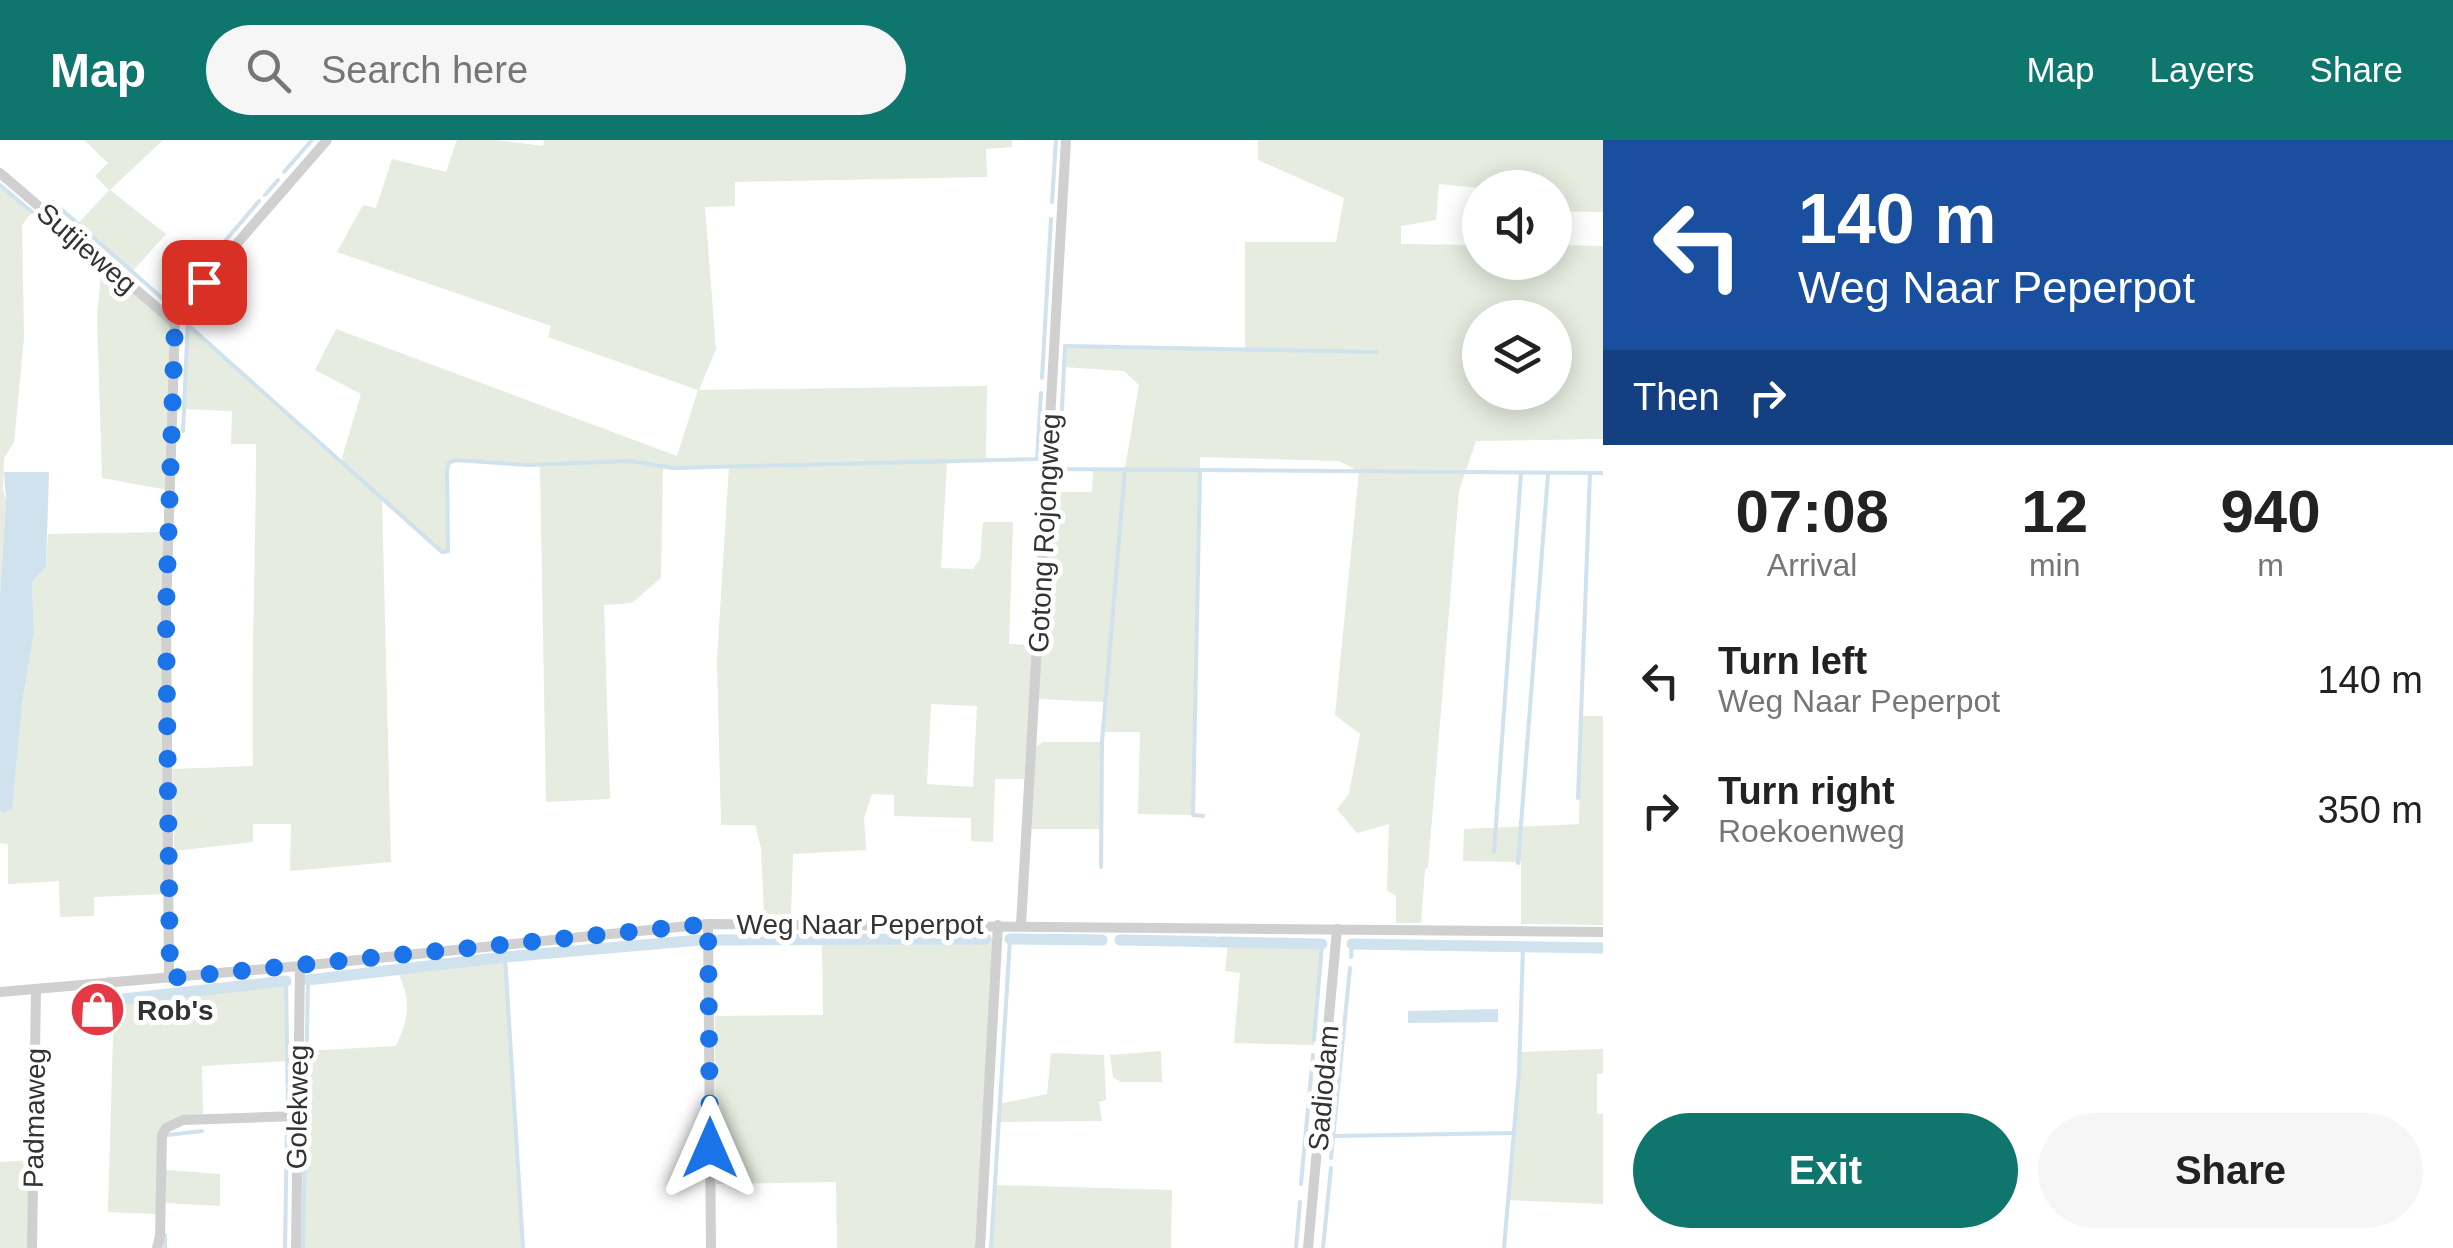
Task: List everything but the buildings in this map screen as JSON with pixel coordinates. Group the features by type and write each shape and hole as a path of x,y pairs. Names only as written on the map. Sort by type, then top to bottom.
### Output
{"street":[{"path":"170,978 166,612 175,323 213,271 327,140"},
{"name":"Gotong Rojongweg","path":"1021,925 1066,140"},
{"name":"Sutjieweg","path":"0,173 175,323"},
{"path":"708,924 711,1248"},
{"name":"Weg Naar Peperpot","path":"0,992 708,924 1603,932"},
{"path":"980,1248 998,925"},
{"name":"Sadiodam","path":"1308,1248 1337,929"},
{"name":"Golekweg","path":"296,1248 300,966"},
{"name":"Padmaweg","path":"32,1248 36,989"},
{"path":"157,1248 162,1135 166,1128 183,1120 297,1116"}],"shaded area":[{"path":"84,140 163,140 110,190 166,234 132,272 78,224 109,190 95,176 108,163"},
{"path":"457,140 543,146 544,140 1012,140 1012,147 986,149 987,177 735,182 735,206 705,207 716,349 699,390 987,386 986,460 947,462 941,568 973,569 980,559 983,522 1013,522 1009,644 1034,645 1024,779 995,779 993,842 971,841 971,818 894,816 894,795 872,794 864,818 866,850 793,854 791,915 764,914 761,848 755,825 721,825 717,659 729,466 663,466 661,578 632,603 604,605 610,799 546,802 540,465 455,460 447,469 448,551 442,552 382,499 391,862 290,871 291,824 253,824 253,842 174,851 173,769 253,766 256,444 231,444 232,411 183,409 187,324 341,461 361,394 315,370 336,329 677,456 698,390 548,337 551,326 337,252 363,205 376,208 392,159 446,172","holes":["931,704 977,706 973,787 927,784"]},
{"path":"1258,140 1603,140 1603,212 1572,211 1572,170 1462,170 1462,186 1439,184 1436,220 1401,226 1401,244 1462,245 1462,280 1572,280 1572,245 1603,246 1603,439 1476,441 1459,491 1421,923 1396,923 1396,896 1387,890 1389,824 1357,833 1337,809 1349,794 1360,734 1335,715 1359,471 1339,461 1200,457 1193,815 1138,814 1140,732 1103,732 1105,702 1038,699 1050,492 1092,492 1093,469 1125,468 1139,385 1124,371 1064,367 1065,346 1245,349 1245,242 1336,242 1344,198 1258,160"},
{"path":"0,185 32,212 22,225 24,338 14,442 4,458 6,501 0,595"},
{"path":"102,266 171,324 168,490 102,478 97,316"},
{"path":"166,532 165,894 94,897 94,916 60,917 59,881 8,884 8,844 0,843 0,811 4,813 34,633 32,582 46,567 48,534"},
{"path":"1581,716 1603,716 1603,925 1521,924 1521,862 1463,861 1464,829 1579,824"},
{"path":"1043,742 1102,742 1102,829 1029,829 1035,747"},
{"path":"993,939 975,1248 837,1248 836,1182 716,1184 715,1016 823,1015 822,940"},
{"path":"1228,942 1322,946 1314,1045 1234,1043 1240,973 1225,971"},
{"path":"505,957 523,1248 303,1248 305,1051 396,1046 407,1008 397,970"},
{"path":"286,981 287,1061 202,1066 203,1115 164,1127 158,1214 108,1212 114,1000"},
{"path":"1603,1049 1603,1073 1597,1074 1597,1113 1603,1114 1603,1204 1508,1200 1520,1052"},
{"path":"1161,1051 1162,1082 1121,1082 1113,1077 1110,1055"},
{"path":"1051,1053 1104,1055 1106,1100 1099,1102 1102,1121 998,1122 999,1104 1047,1094"},
{"path":"31,1160 28,1248 0,1248 0,1162"},
{"path":"166,1170 220,1174 220,1206 166,1203"},
{"path":"995,1185 1172,1190 1171,1248 991,1248"}],"water":[{"path":"4,472 49,472 46,567 32,582 34,633 22,704 12,808 4,813 0,811 0,595"},
{"path":"1498,1009 1498,1022 1408,1023 1408,1011"}],"waterway":[{"path":"284,172 312,140"},
{"path":"1052,202 1056,140"},
{"path":"265,195 278,180"},
{"path":"0,185 32,212"},
{"path":"198,273 259,201"},
{"path":"53,202 170,305 192,280"},
{"path":"1042,378 1051,219"},
{"path":"183,431 188,318"},
{"path":"187,324 442,552 448,551 447,469 455,460 528,465 630,461 673,468 1037,459 1041,393"},
{"path":"1377,352 1065,346 1059,469 1603,473"},
{"path":"1101,867 1102,742 1125,469"},
{"path":"1200,471 1193,815 1203,816"},
{"path":"1494,852 1521,473"},
{"path":"1578,798 1590,473"},
{"path":"1518,863 1548,474"},
{"path":"717,940 986,939"},
{"path":"991,1248 1010,939"},
{"path":"1010,939 1102,940"},
{"path":"308,980 700,940"},
{"path":"1120,940 1176,941"},
{"path":"1181,941 1216,942"},
{"path":"1221,942 1322,944"},
{"path":"1314,1040 1322,944"},
{"path":"1351,957 1352,944"},
{"path":"1352,944 1603,948"},
{"path":"1504,1248 1519,1073 1523,947"},
{"path":"505,957 523,1248"},
{"path":"1331,1158 1350,968"},
{"path":"303,1248 308,980"},
{"path":"286,981 288,1107"},
{"path":"114,1000 286,981"},
{"path":"1301,1184 1313,1055"},
{"path":"285,1248 287,1127"},
{"path":"167,1135 202,1131"},
{"path":"1334,1136 1514,1133"},
{"path":"1323,1248 1331,1168"},
{"path":"1296,1248 1300,1202"},
{"path":"165,1235 165,1248"}],"place":[{"name":"Rob's","path":"98,1010"}],"route":[{"path":"204,282 175,323 166,612 170,978 708,924 710,1148"}]}
